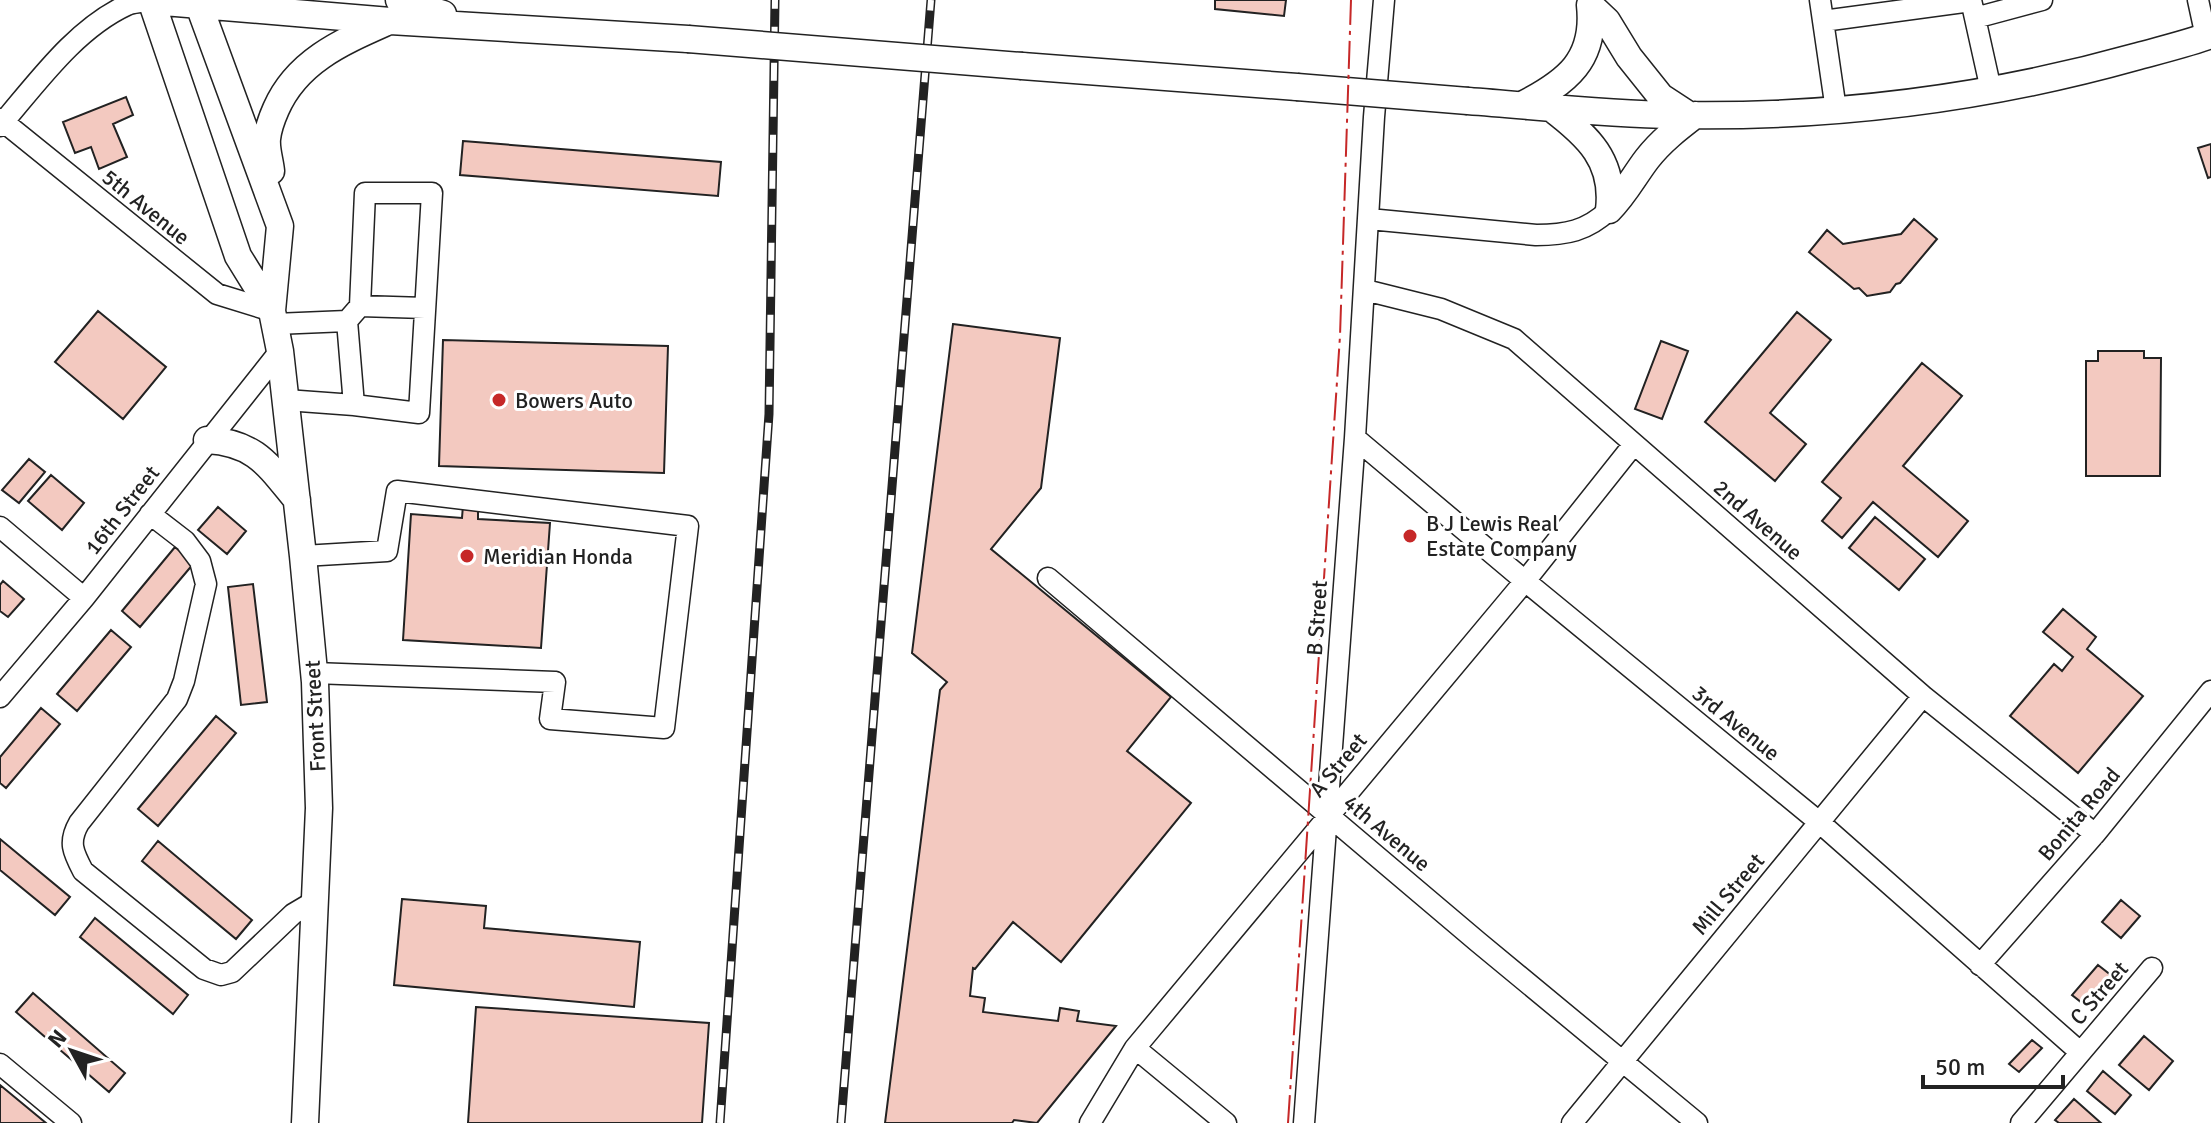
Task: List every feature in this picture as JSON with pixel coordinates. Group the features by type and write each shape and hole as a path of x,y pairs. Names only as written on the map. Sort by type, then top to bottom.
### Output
{"main road":[{"path":"152,0 394,10 481,25 1551,108 1692,115 1836,110 1932,100 2096,68 2209,36"},
{"name":"Front Street","path":"152,0 238,256 274,318"},
{"name":"Front Street","path":"198,2 280,226 274,318 286,400 314,673 319,808 305,1123"},
{"path":"1522,105 1559,84 1584,55 1592,24 1587,2"},
{"path":"1587,2 1607,21 1629,57 1661,97 1692,115"},
{"path":"280,226 267,140 280,100 303,69 394,10"},
{"path":"1551,108 1583,134 1597,151 1606,167 1610,185 1609,210"},
{"path":"1609,210 1624,195 1657,147 1692,115"},
{"path":"207,440 227,441 255,454 297,500"}],"street":[{"path":"1,122 90,26 129,4 152,0"},
{"name":"B Street","path":"1304,1123 1384,0"},
{"path":"1820,0 1836,110"},
{"path":"1823,21 2042,0"},
{"path":"2198,0 2209,36"},
{"path":"1972,6 1991,90"},
{"name":"5th Avenue","path":"1,122 217,294 274,318 425,308"},
{"path":"286,400 419,413 432,193 365,193 354,314 354,405"},
{"path":"1369,219 1558,235 1579,231 1597,222 1609,210"},
{"name":"2nd Avenue","path":"1365,290 1441,309 1514,339 1923,696 2095,834"},
{"name":"16th Street","path":"0,697 84,598 280,351"},
{"name":"3rd Avenue","path":"1355,438 1819,822 2080,1052"},
{"name":"A Street","path":"1090,1123 1135,1048 1525,581 1634,444"},
{"path":"303,556 387,551 397,491 688,526 664,728 550,719 555,682 314,673"},
{"path":"150,514 185,541 200,561 206,584 184,681 177,699 79,823 72,834 73,852 83,871 204,969 221,975 232,972 293,914 315,901"},
{"path":"0,527 84,598"},
{"name":"4th Avenue","path":"1048,578 1697,1123"},
{"name":"Bonita Road","path":"1980,965 2095,834 2211,691"},
{"name":"Mill Street","path":"1572,1123 1923,696"},
{"name":"C Street","path":"2022,1123 2152,968"},
{"path":"1135,1048 1226,1123"},
{"path":"0,1064 71,1123"}],"building":[{"path":"1215,0 1286,0 1284,16 1215,9"},
{"path":"126,97 133,115 113,124 127,157 99,169 91,147 75,153 63,122"},
{"path":"463,141 721,162 718,196 460,175"},
{"path":"2211,144 2211,177 2208,178 2198,148"},
{"path":"1914,219 1937,239 1890,292 1867,296 1809,252 1827,230 1843,244 1901,234"},
{"path":"98,311 166,367 123,419 55,362"},
{"path":"1797,312 1831,340 1770,413 1806,444 1775,481 1705,422"},
{"path":"953,324 1060,338 1041,488 991,549 1171,697 1127,751 1191,803 1061,962 1013,922 973,968 970,996 985,998 983,1012 1058,1021 1060,1008 1079,1011 1077,1021 1116,1026 1037,1123 1014,1120 1012,1123 885,1123 940,690 947,682 912,653"},
{"path":"443,340 668,346 664,473 439,466"},
{"path":"1661,341 1688,351 1662,419 1635,409"},
{"path":"2098,351 2144,351 2144,358 2161,358 2160,476 2086,476 2086,361 2098,361"},
{"path":"1922,363 1962,396 1903,466 1968,521 1938,557 1873,502 1842,538 1822,521 1841,498 1822,482"},
{"path":"29,459 45,472 19,503 2,490"},
{"path":"51,475 84,503 62,530 28,501"},
{"path":"463,505 478,506 478,519 550,523 541,648 403,640 411,514 462,518"},
{"path":"218,507 246,531 227,554 198,530"},
{"path":"1875,517 1925,559 1899,590 1849,548"},
{"path":"175,547 194,563 140,627 122,611"},
{"path":"3,581 24,599 8,617 0,611 0,585"},
{"path":"253,584 267,702 241,705 228,587"},
{"path":"2063,609 2096,637 2087,649 2143,696 2078,773 2010,716 2054,664 2062,671 2073,657 2043,632"},
{"path":"111,630 131,647 77,711 57,694"},
{"path":"41,708 60,724 6,788 0,783 0,757"},
{"path":"216,716 236,733 158,826 138,809"},
{"path":"0,839 70,897 55,915 0,870"},
{"path":"158,841 252,920 236,939 142,861"},
{"path":"402,899 486,906 484,928 640,942 634,1007 394,985"},
{"path":"2121,900 2140,916 2121,938 2102,922"},
{"path":"95,918 188,995 173,1014 80,937"},
{"path":"2098,965 2112,976 2086,1006 2072,995"},
{"path":"33,993 125,1073 109,1092 16,1012"},
{"path":"476,1007 709,1023 702,1123 468,1123"},
{"path":"2144,1036 2173,1061 2149,1090 2119,1065"},
{"path":"2032,1040 2042,1048 2019,1072 2009,1064"},
{"path":"2103,1071 2131,1095 2115,1114 2087,1091"},
{"path":"0,1085 46,1123 0,1123"},
{"path":"2074,1099 2101,1123 2059,1123 2055,1120"}],"railway":[{"path":"720,1123 769,414 775,0"},
{"path":"841,1123 931,0"}],"power":[{"path":"1288,1123 1340,336 1351,0"}],"place":[{"name":"Bowers Auto","path":"499,400"},
{"name":"B J Lewis Real Estate Company","path":"1410,536"},
{"name":"Meridian Honda","path":"467,556"}]}
